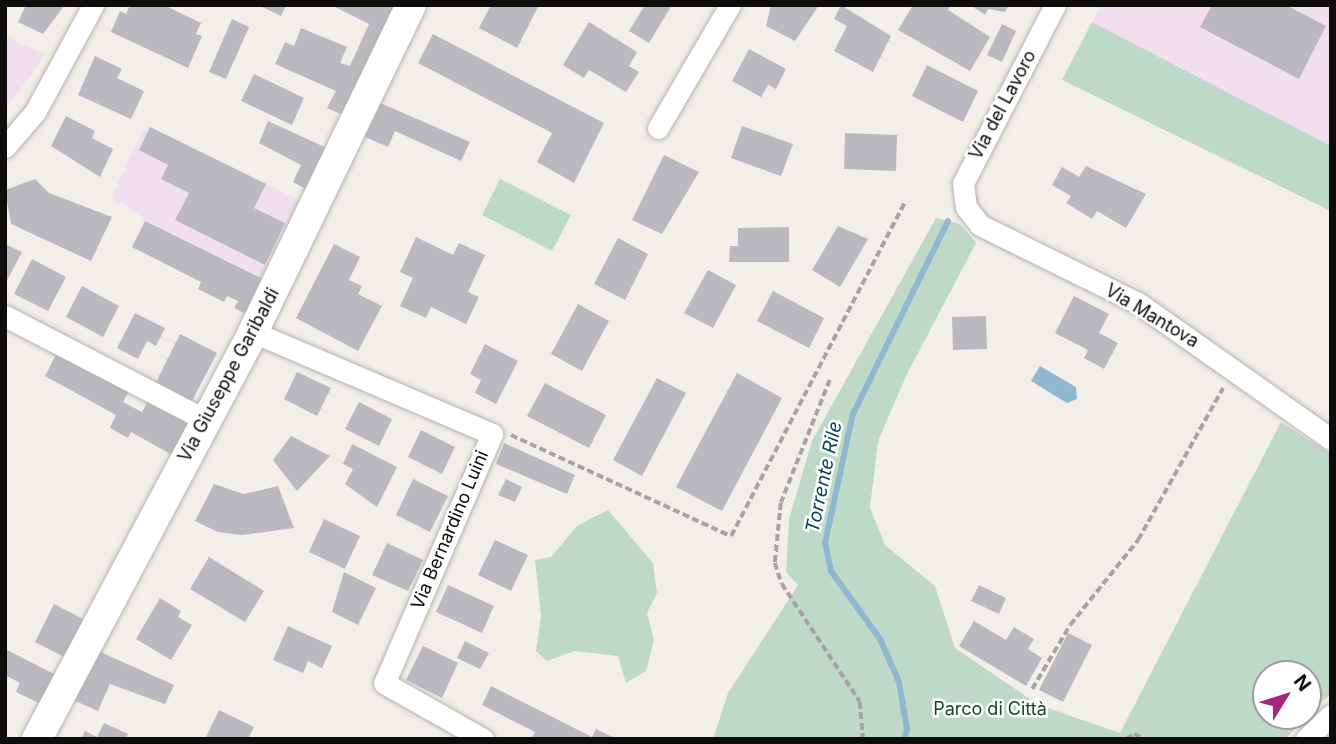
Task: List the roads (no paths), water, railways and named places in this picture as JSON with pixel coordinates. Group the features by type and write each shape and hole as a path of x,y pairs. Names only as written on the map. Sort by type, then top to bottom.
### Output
{"street":[{"path":"5,147 35,112 93,5"},
{"name":"Via Giuseppe Garibaldi","path":"37,739 253,332 411,5"},
{"path":"658,128 730,5"},
{"name":"Via del Lavoro","path":"966,207 963,183 1055,5"},
{"name":"Via Mantova","path":"966,207 980,225 1138,303 1234,367 1331,439"},
{"path":"5,316 206,420"},
{"name":"Via Bernardino Luini","path":"253,332 492,434 384,683 483,739"},
{"path":"1306,739 1331,715"}],"water":[{"path":"1040,366 1076,387 1077,399 1067,403 1031,381"}],"waterway":[{"name":"Torrente Rile","path":"904,739 907,729 899,682 880,639 831,571 825,543 853,414 948,221"}],"park label":[{"name":"Parco di Città","path":"990,709"}]}
